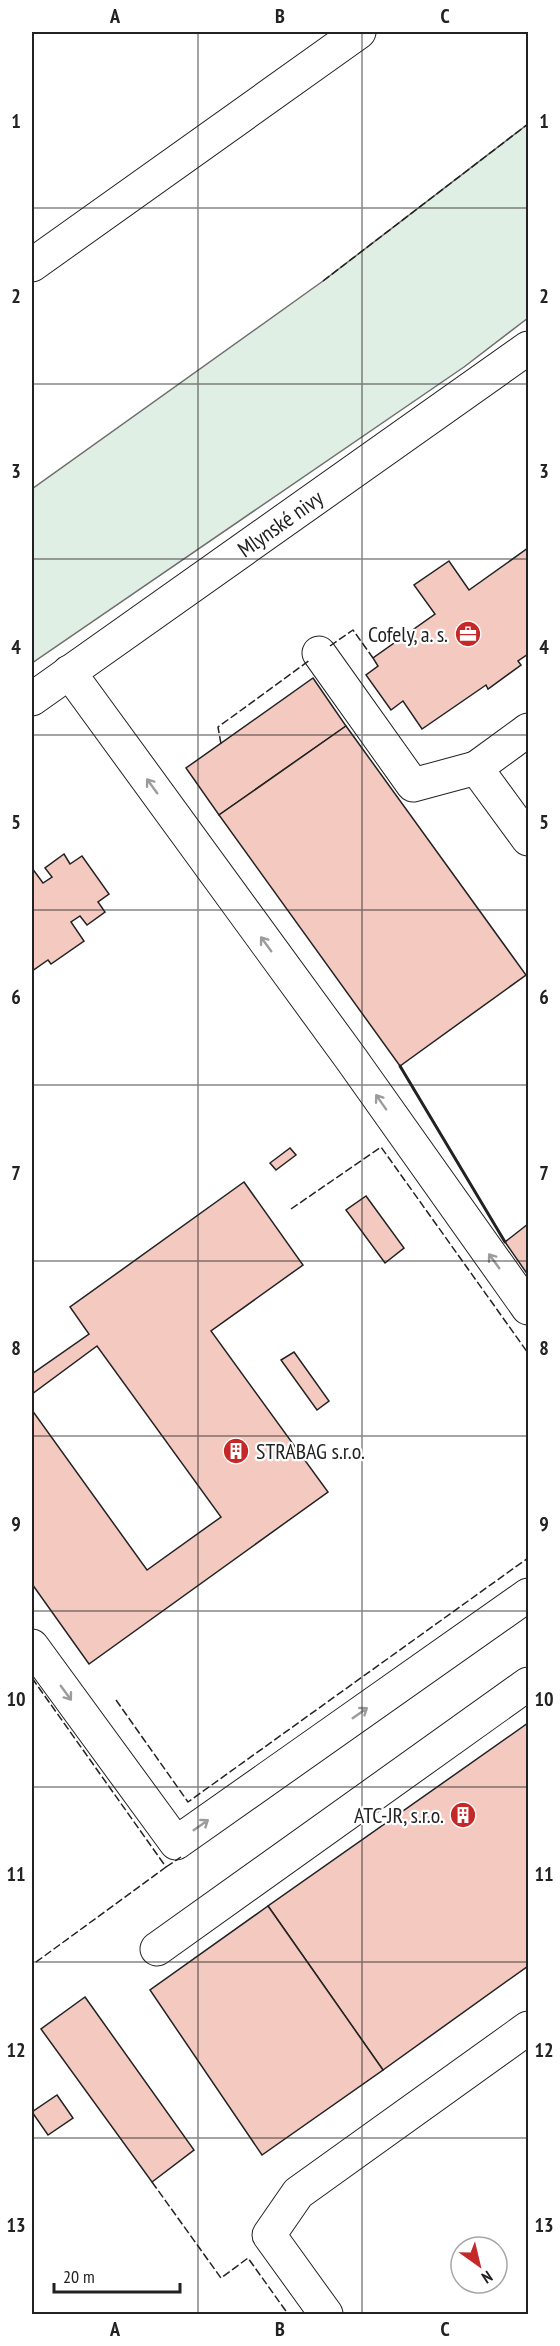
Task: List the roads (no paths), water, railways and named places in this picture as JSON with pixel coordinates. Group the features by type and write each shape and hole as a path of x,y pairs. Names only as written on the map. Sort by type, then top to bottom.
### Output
{"street":[{"path":"32,265 359,32"},
{"name":"Mlynské nivy","path":"32,699 528,348"},
{"path":"319,653 413,784 476,768 528,730"},
{"path":"69,672 352,1060 528,1308"},
{"path":"476,768 528,839"},
{"path":"32,1646 176,1843 528,1595"},
{"path":"157,1949 528,1684"},
{"path":"326,2314 269,2235 298,2193 528,2028"}],"place":[{"name":"Cofely, a. s.","path":"468,634"},
{"name":"STRABAG s.r.o.","path":"236,1451"},
{"name":"ATC-JR, s.r.o.","path":"463,1815"}]}
